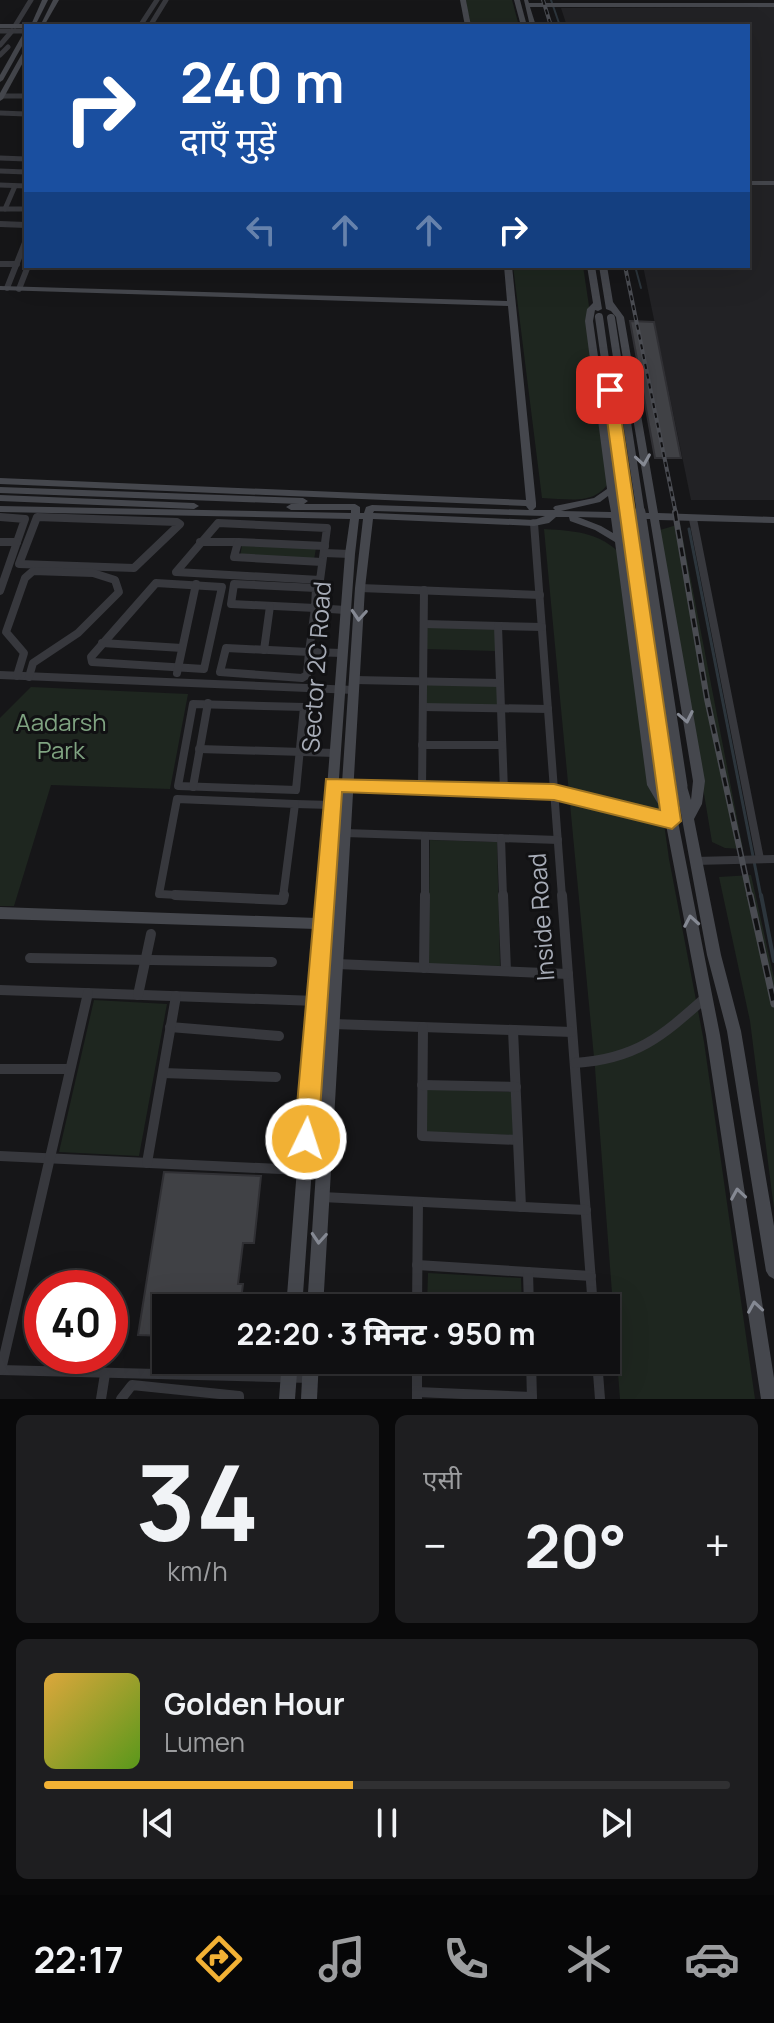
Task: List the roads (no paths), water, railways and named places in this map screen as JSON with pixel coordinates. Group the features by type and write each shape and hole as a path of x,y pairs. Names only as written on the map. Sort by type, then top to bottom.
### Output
{"main road":[{"path":"30,24 45,0"},
{"path":"44,24 56,0"},
{"path":"463,0 468,24"},
{"path":"517,0 523,24"},
{"path":"532,24 527,2 553,5 774,5"},
{"path":"0,31 24,29"},
{"path":"0,80 24,36"},
{"path":"1,97 23,64"},
{"path":"750,183 774,183"},
{"path":"508,268 531,505"},
{"path":"591,268 665,786 705,998 769,1399"},
{"path":"603,268 682,786 714,955 734,1031 774,1271"},
{"path":"4,288 512,304"},
{"path":"597,303 591,309 589,321 610,491 653,785 671,817"},
{"path":"610,304 620,317 699,781 696,804 688,820"},
{"path":"0,481 319,493 531,505 598,528 619,540"},
{"path":"0,490 334,501"},
{"path":"0,498 365,511 534,523 597,500 610,491"},
{"path":"319,493 365,511 531,505"},
{"path":"0,509 22,513 110,516 402,510 614,513 693,519 774,520"},
{"name":"Sector 2C Road","path":"316,1294 348,785 349,686 342,653 350,554 365,511"},
{"name":"Sector 2C Road","path":"295,1294 335,753 349,686 365,511"},
{"path":"614,513 774,514"},
{"path":"0,913 339,924"},
{"path":"311,1076 329,1077"},
{"path":"297,1272 317,1272"},
{"path":"287,1399 289,1374"},
{"path":"309,1399 310,1374"}],"street":[{"path":"0,46 31,0"},
{"path":"141,24 157,0"},
{"path":"151,24 166,0"},
{"path":"0,31 12,31"},
{"path":"0,46 18,48"},
{"path":"0,55 8,47"},
{"path":"1,97 24,96"},
{"path":"0,113 24,114"},
{"path":"0,158 24,159"},
{"path":"0,171 24,172"},
{"path":"0,185 24,186"},
{"path":"15,186 2,209 24,209"},
{"path":"0,224 24,225"},
{"path":"4,288 24,245"},
{"path":"0,264 17,264"},
{"path":"19,289 27,268"},
{"path":"0,517 22,513 25,519 0,591"},
{"path":"110,516 180,524 140,566 134,568 19,564 37,517 110,516"},
{"path":"693,519 759,859"},
{"path":"221,522 326,527 324,554 318,581 176,572 221,522"},
{"name":"Inside Road","path":"534,523 592,1294"},
{"path":"0,542 17,542"},
{"path":"200,542 238,542 324,554"},
{"path":"238,542 237,559 350,554"},
{"path":"17,676 24,653 6,632 25,578 33,571 93,573 115,580 119,592 78,633 33,663 29,677"},
{"path":"159,583 196,584 222,587 205,668 178,669 92,662 91,657 151,586 159,583"},
{"path":"175,682 196,584"},
{"path":"342,653 309,652 264,650 225,649 220,672 306,678 309,652 314,608 317,590 313,587 233,586 229,603 270,606 314,608 345,610"},
{"path":"360,588 540,595"},
{"path":"422,788 424,590"},
{"path":"264,650 270,606"},
{"path":"424,624 542,627"},
{"path":"498,626 504,791"},
{"path":"102,643 182,648"},
{"path":"0,675 349,686 423,681 500,683"},
{"path":"193,787 208,703"},
{"path":"208,703 304,707 301,752 296,790 177,785 192,706 208,703"},
{"path":"423,707 548,709"},
{"path":"422,745 502,745"},
{"path":"199,749 335,753"},
{"path":"333,784 554,792 671,817"},
{"path":"295,804 283,900 159,894 177,799 331,805"},
{"path":"345,833 558,840"},
{"path":"424,968 425,836"},
{"path":"501,838 506,971"},
{"path":"695,861 774,859"},
{"path":"138,995 151,934"},
{"path":"30,958 272,962"},
{"path":"337,964 568,974"},
{"path":"0,990 317,1001"},
{"path":"24,1371 1,1370 88,993"},
{"path":"147,1163 176,996"},
{"path":"575,1063 626,1058 662,1035 705,998"},
{"path":"333,1024 572,1032"},
{"path":"170,1027 279,1036"},
{"path":"423,1027 422,1136 518,1140"},
{"path":"513,1030 521,1207"},
{"path":"0,1069 70,1069"},
{"path":"163,1073 276,1077"},
{"path":"422,1085 516,1087"},
{"path":"0,1156 323,1171"},
{"path":"322,1197 586,1210"},
{"path":"417,1294 418,1202"},
{"path":"417,1265 591,1276"},
{"path":"528,1272 529,1294"},
{"path":"128,1373 152,1373"},
{"path":"101,1399 105,1374"},
{"path":"301,1374 310,1378"},
{"path":"417,1374 417,1396 532,1398 531,1374"},
{"path":"598,1374 600,1399"},
{"path":"121,1399 132,1385 239,1396 239,1399"}],"waterway":[{"path":"551,0 559,24"},
{"path":"636,268 641,288"},
{"path":"689,529 761,897"},
{"path":"761,895 774,961"}],"railway":[{"path":"543,0 550,24"},
{"path":"625,268 676,514"},
{"path":"675,512 707,699 750,897"},
{"path":"750,895 774,1004"}],"park label":[{"name":"Aadarsh Park","path":"61,737"}]}
